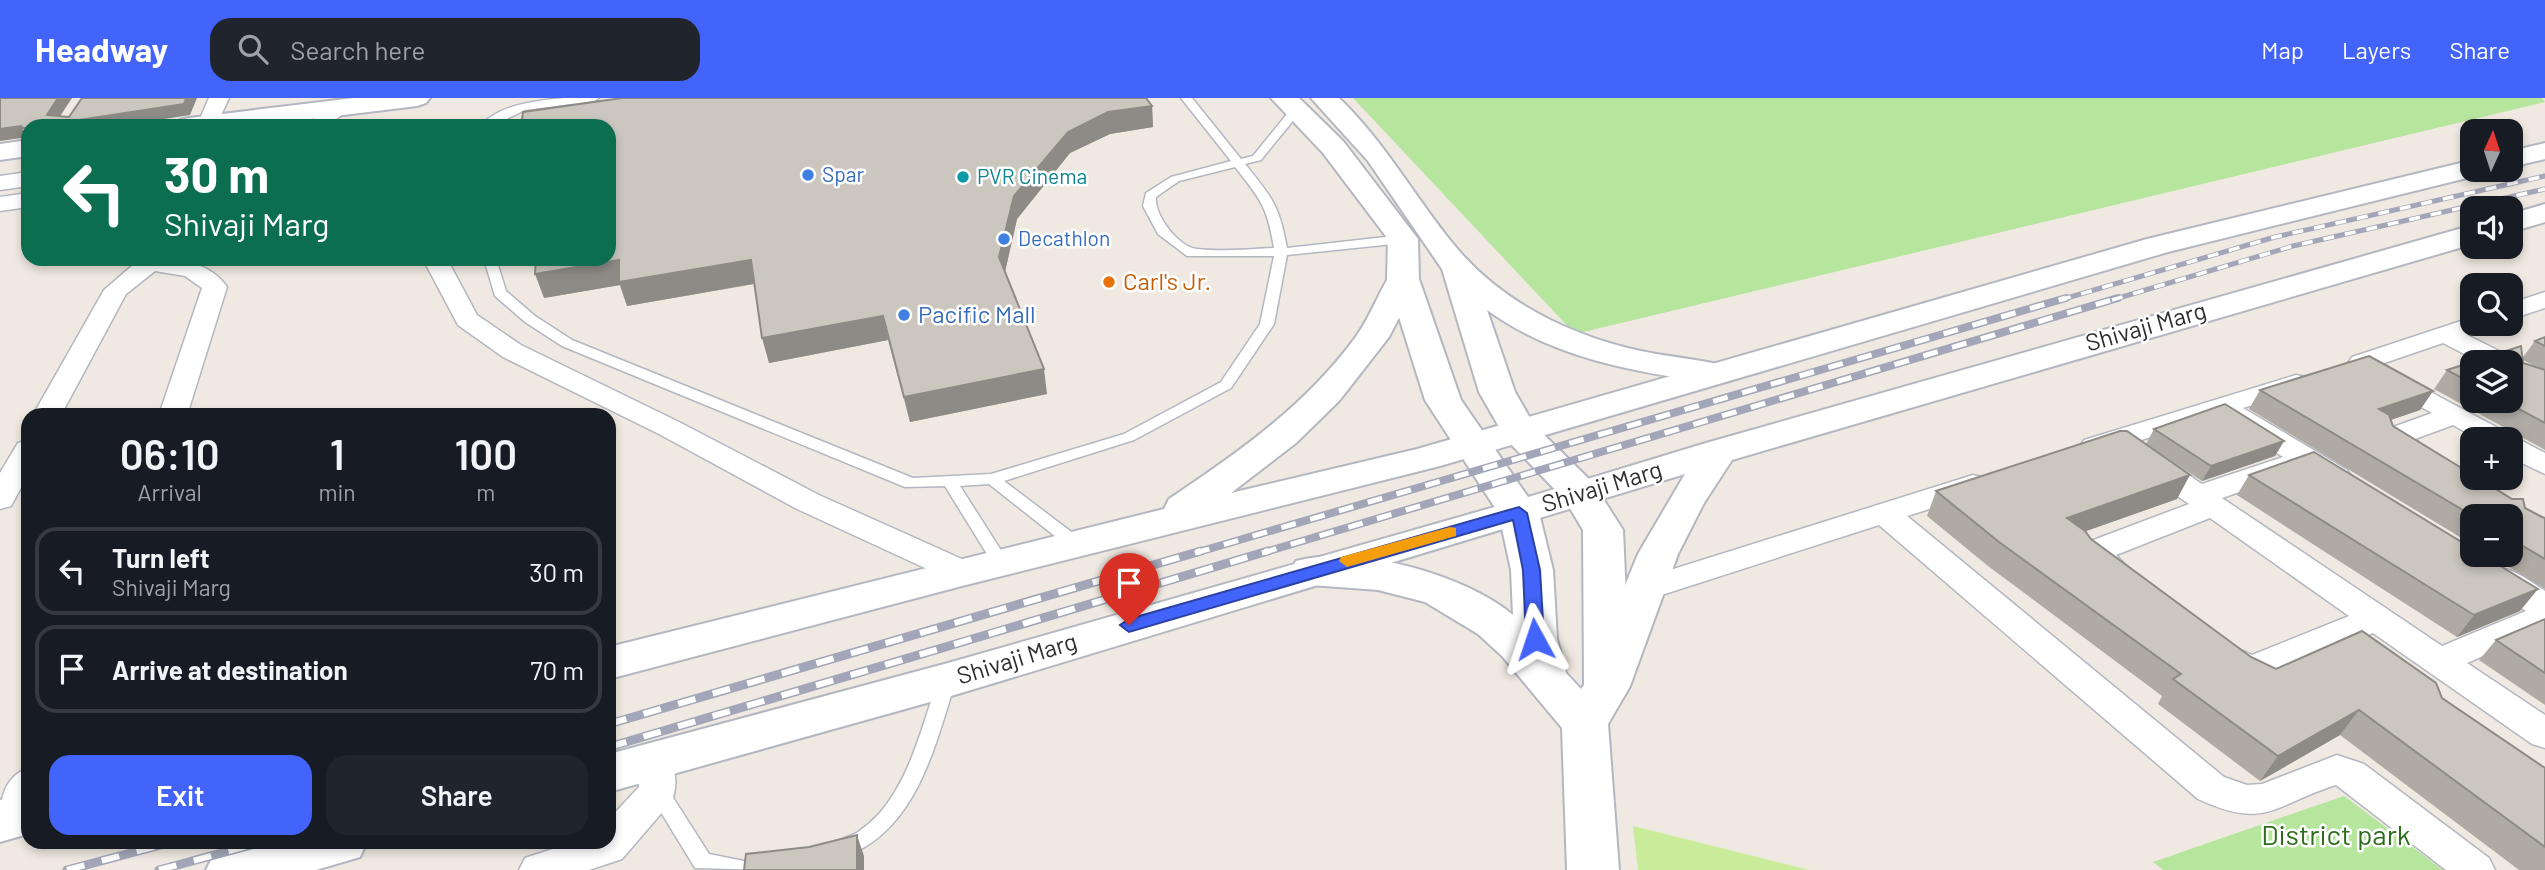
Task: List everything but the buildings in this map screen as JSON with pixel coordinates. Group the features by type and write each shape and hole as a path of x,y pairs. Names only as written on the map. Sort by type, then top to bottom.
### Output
{"main road":[{"path":"211,119 417,98"},
{"path":"1324,98 1365,140 1457,268 1501,307 1539,330 1586,349 1639,364 1713,373"},
{"path":"1290,104 1333,147 1402,239 1403,279 1443,400 1519,513 1532,570 1535,639 1545,680"},
{"path":"0,152 21,149"},
{"path":"2524,156 2545,150"},
{"path":"616,661 1001,562 1427,458 2158,245 2460,171"},
{"path":"2523,219 2545,213"},
{"name":"Shivaji Marg","path":"616,773 656,776 947,680 1311,571 1519,513 1579,492 2460,238"},
{"path":"1457,268 1497,392 1518,431 1579,492 1603,530 1593,870"},
{"path":"1161,523 1260,457 1324,399 1369,343 1403,279"},
{"path":"1596,705 1643,590 1685,503 1719,452"},
{"path":"1311,571 1357,571 1404,579 1448,594 1488,616 1521,645 1545,680 1596,705"},
{"path":"0,819 21,815"},
{"path":"233,870 315,849"}],"street":[{"path":"325,119 341,107"},
{"path":"0,183 21,180"},
{"path":"0,204 21,201"},
{"path":"51,408 116,290 146,266"},
{"path":"175,408 215,286 207,275 176,266"},
{"path":"439,266 467,320 512,351 669,428 808,502 962,572"},
{"path":"2523,308 2545,300"},
{"path":"2523,315 2545,324"},
{"path":"2064,456 2460,329"},
{"path":"2444,334 2476,350"},
{"path":"2340,369 2455,415 2477,427"},
{"path":"2220,406 2363,492"},
{"path":"2437,465 2392,437 2455,415"},
{"path":"2115,439 2545,734"},
{"path":"2523,453 2545,465"},
{"path":"2133,584 2091,552 2306,458"},
{"path":"0,499 21,462"},
{"path":"1643,590 2000,476"},
{"path":"0,499 21,495"},
{"path":"1884,513 2211,788 2232,800 2258,802 2337,771 2351,775 2475,870"},
{"path":"2482,567 2545,607"},
{"path":"2439,661 2545,616"},
{"path":"2206,640 2248,671 2376,618"},
{"path":"616,835 656,776"},
{"path":"0,819 21,792"},
{"path":"539,870 602,849"}],"lane":[{"path":"493,119 517,108 594,98"},
{"path":"492,266 500,293 567,343 911,483 992,479 1129,437 1226,385 1267,324 1281,252 1275,216 1266,198 1186,98"},
{"path":"1290,104 1257,158 1175,179 1150,196 1149,206 1162,231 1191,253 1281,252 1402,239"},
{"path":"992,479 1076,544"},
{"path":"949,481 1001,562"},
{"path":"828,853 862,842 894,815 918,764 947,680"},
{"path":"656,776 702,862 744,870 780,864"}],"green space":[{"path":"1353,98 2542,98 2545,102 2474,119 2460,119 2460,122 1575,334"},
{"name":"District park","path":"2344,796 2443,870 2163,870 2153,862"},
{"path":"1633,826 1809,870 1638,870"}],"railway":[{"path":"2060,300 2275,237 2545,176"},
{"path":"2112,300 2293,246 2545,189"},
{"path":"1195,553 2066,298"},
{"path":"1262,553 2118,298"},
{"path":"616,722 1201,551"},
{"path":"616,745 1268,551"},
{"path":"67,870 146,849"},
{"path":"159,870 236,849"}],"slow traffic":[{"path":"1347,561 1450,532"}],"place":[{"name":"Spar","path":"808,175"},
{"name":"PVR Cinema","path":"963,177"},
{"name":"Decathlon","path":"1004,239"},
{"name":"Carl's Jr.","path":"1109,282"},
{"name":"Pacific Mall","path":"904,315"}],"route":[{"path":"1129,625 1519,513 1532,570 1535,639"}]}
